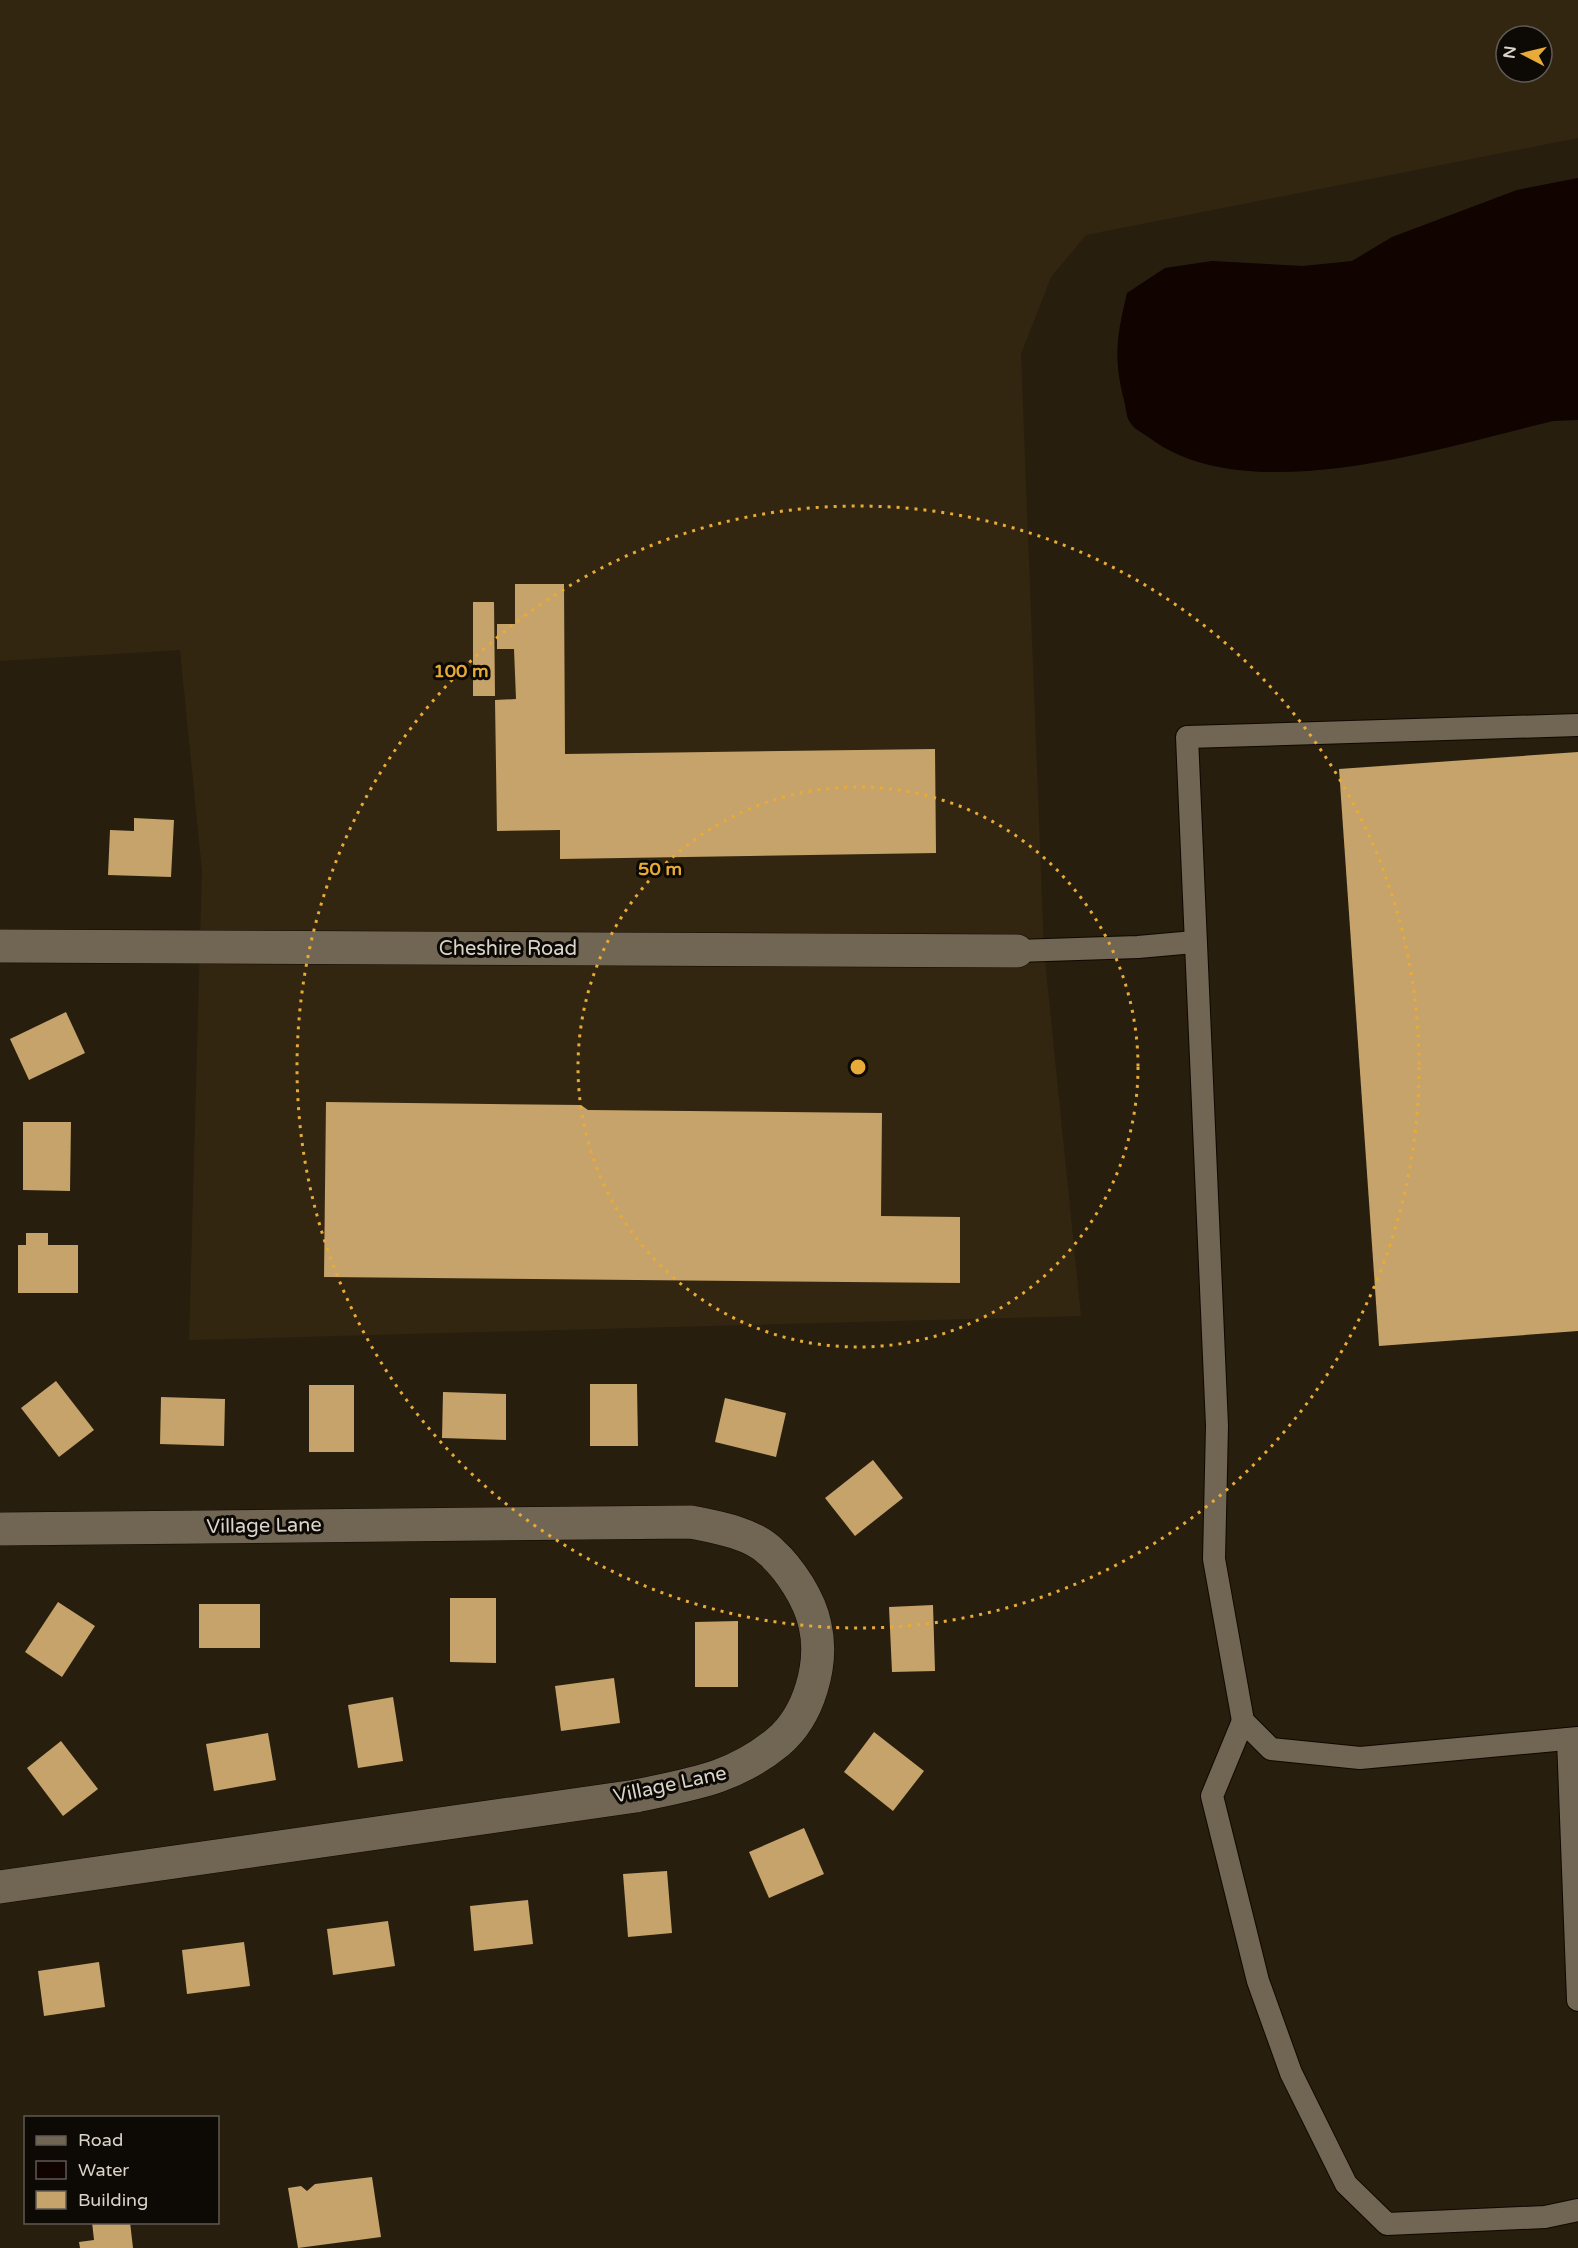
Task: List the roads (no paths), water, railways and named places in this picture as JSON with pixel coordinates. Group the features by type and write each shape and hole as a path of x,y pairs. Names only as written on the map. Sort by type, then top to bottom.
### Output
{"street":[{"name":"Cheshire Road","path":"0,946 1017,951"},
{"name":"Village Lane","path":"0,1528 691,1522 731,1530 771,1550 799,1588 815,1625 817,1668 805,1706 780,1740 736,1771 690,1785 624,1797 0,1887"}],"lane":[{"path":"1578,725 1187,736 1194,942 1217,1426 1214,1559 1243,1721 1212,1796 1258,1981 1291,2073 1346,2184 1387,2224 1545,2217 1578,2210"},
{"path":"1017,951 1138,947 1194,942"},
{"path":"1243,1721 1271,1749 1360,1758 1573,1739 1578,2000"}],"water":[{"path":"1578,178 1578,420 1553,421 1404,457 1348,467 1293,472 1240,470 1192,460 1151,439 1134,427 1129,420 1117,359 1127,293 1165,268 1212,261 1303,266 1352,261 1392,237 1517,190"}]}
